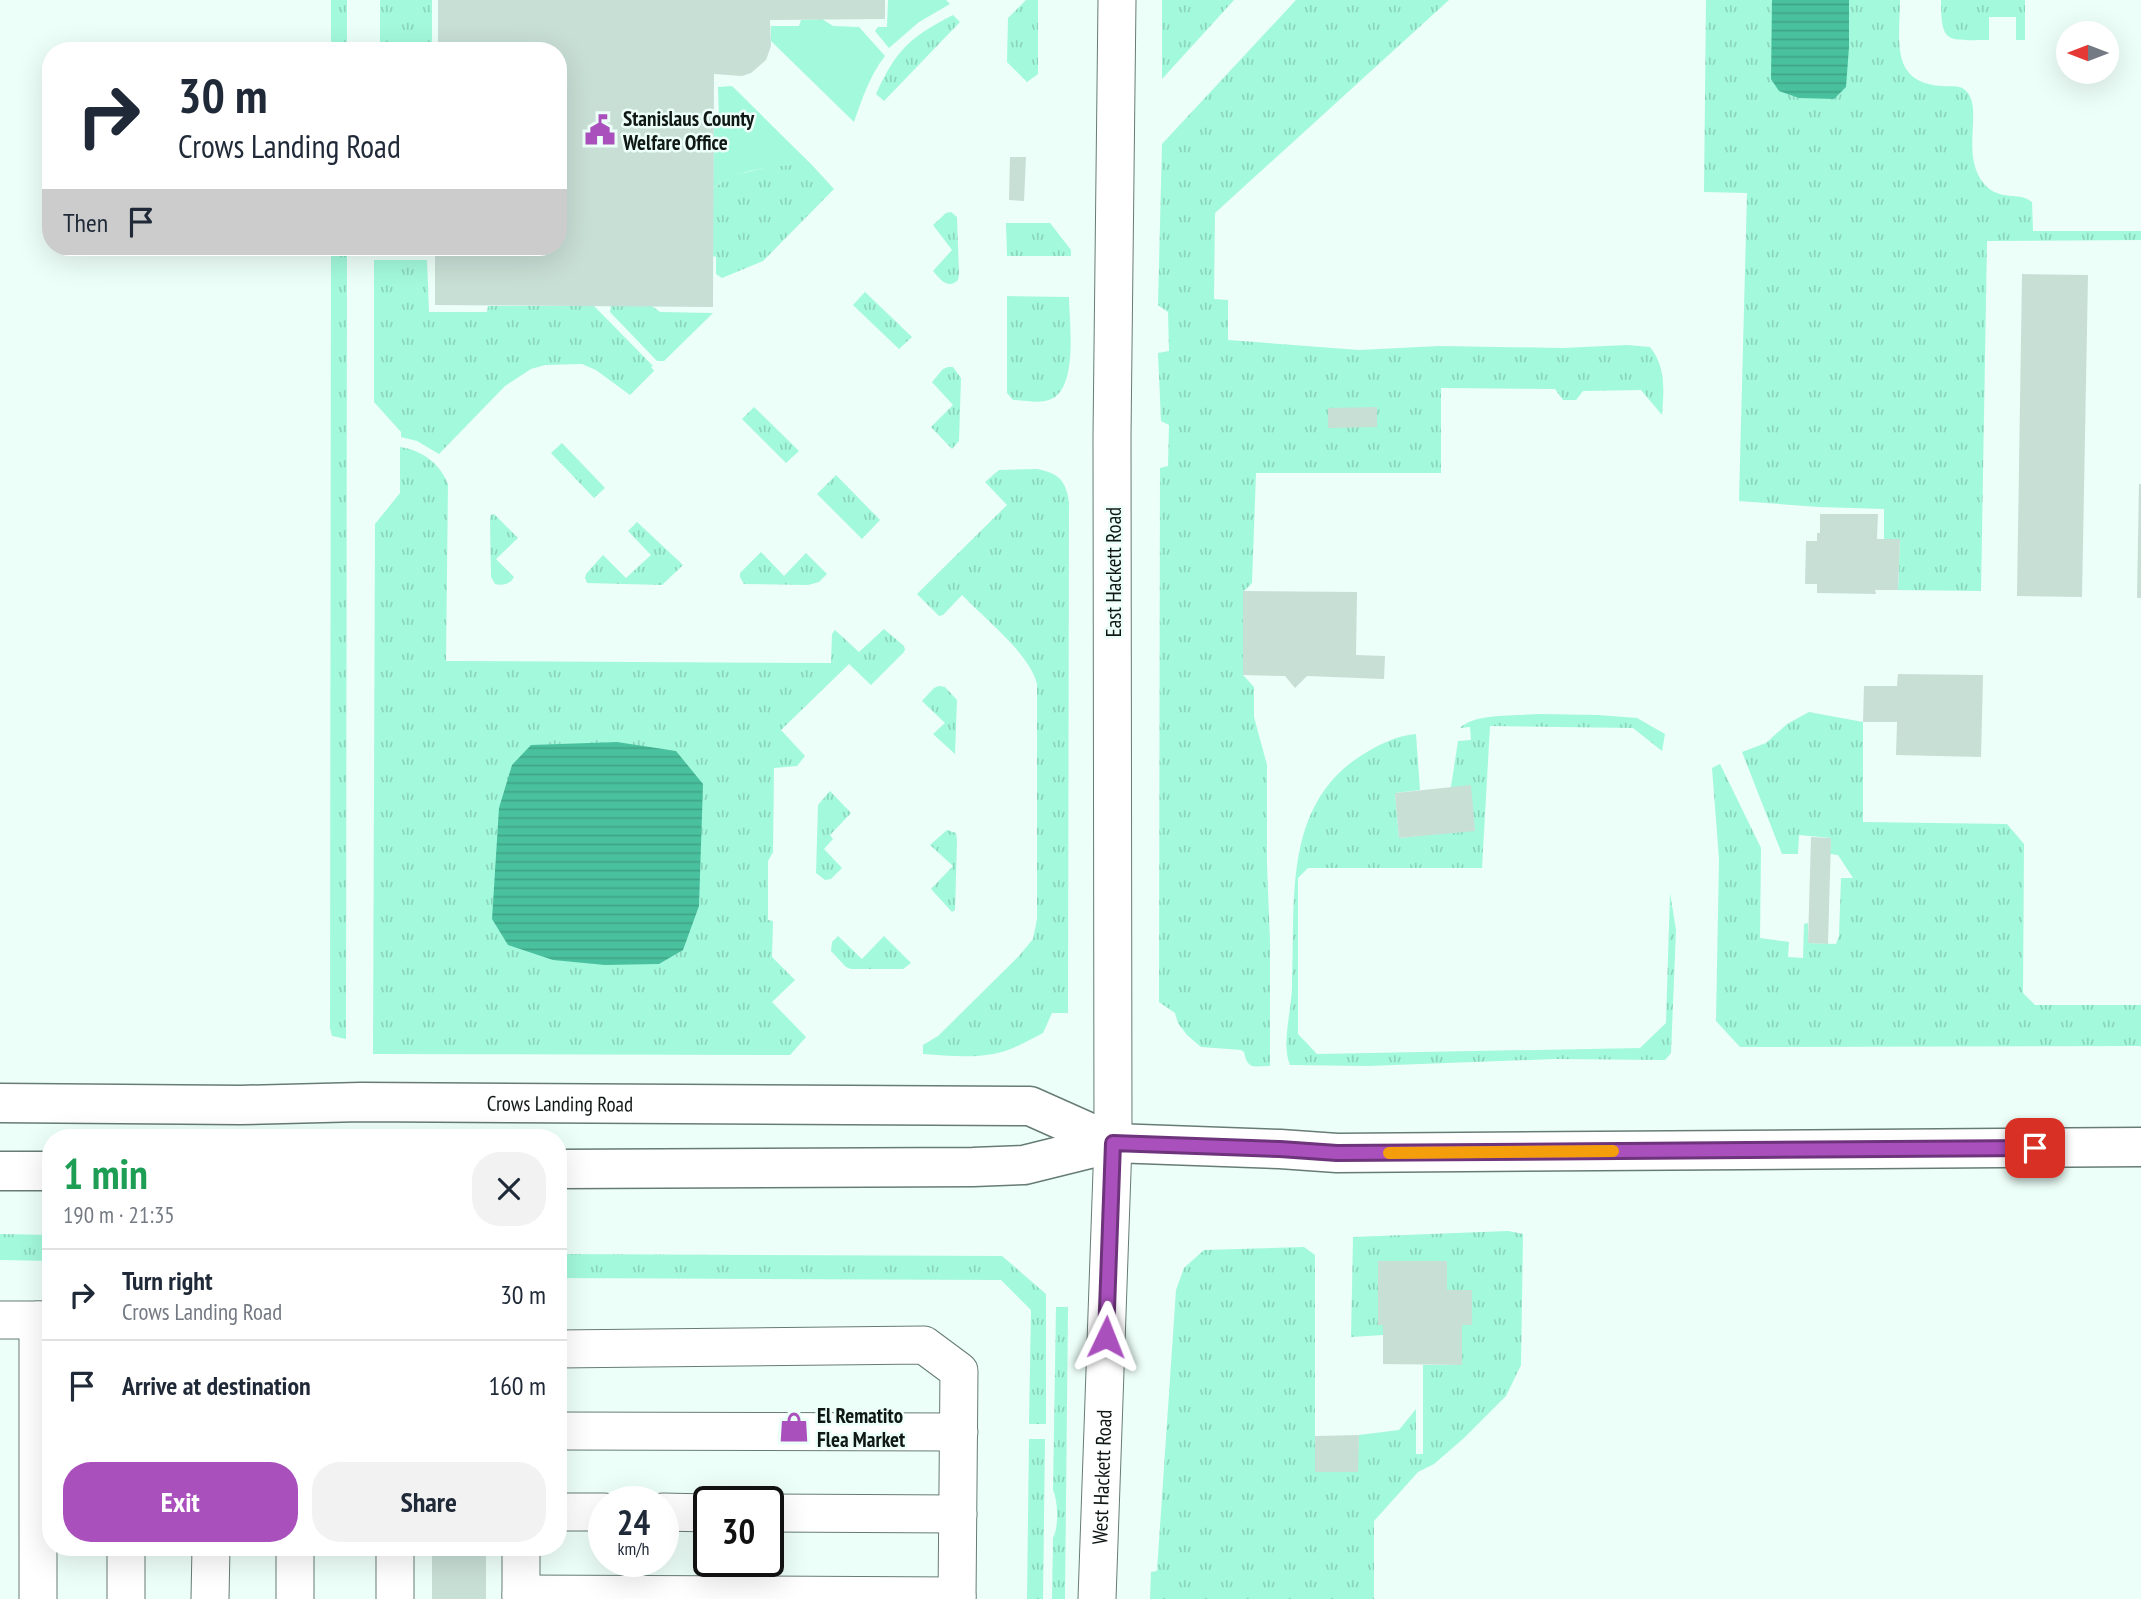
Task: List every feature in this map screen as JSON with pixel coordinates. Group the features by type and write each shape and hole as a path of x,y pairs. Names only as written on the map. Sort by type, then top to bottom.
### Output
{"main road":[{"name":"Crows Landing Road","path":"0,1103 1030,1105 1113,1143"},
{"name":"Crows Landing Road","path":"567,1170 1024,1165 1113,1143 1337,1153 2141,1147"},
{"path":"0,1171 42,1171"}],"street":[{"name":"East Hackett Road","path":"1113,1143 1112,436 1117,0"},
{"name":"West Hackett Road","path":"1097,1599 1113,1143"},
{"path":"0,1320 42,1320"},
{"path":"521,1556 521,1597 957,1598 959,1371 925,1345 567,1349"},
{"path":"38,1599 42,1413"},
{"path":"567,1430 959,1432"},
{"path":"567,1512 588,1512"},
{"path":"784,1513 958,1514"},
{"path":"126,1556 126,1599"},
{"path":"210,1599 211,1556"},
{"path":"295,1556 295,1599"},
{"path":"395,1556 395,1599"}],"green space":[{"path":"331,0 347,0 347,42 331,42"},
{"path":"380,0 432,0 432,42 380,42"},
{"path":"888,0 946,0 950,4 919,22 889,48 875,31 878,27 887,27"},
{"path":"1026,0 1038,0 1038,74 1027,82 1007,62 1008,18"},
{"path":"1162,0 1234,0 1162,79"},
{"path":"1296,0 1449,0 1215,213 1214,299 1228,300 1228,340 1359,350 1440,346 1650,347 1659,363 1663,379 1663,397 1662,415 1641,390 1583,391 1576,400 1563,400 1555,389 1441,388 1441,473 1256,473 1252,583 1243,592 1243,675 1254,687 1254,717 1267,765 1270,1066 1255,1066 1247,1062 1241,1050 1201,1047 1187,1035 1178,1023 1175,1013 1159,1002 1160,468 1168,466 1169,425 1161,421 1158,353 1169,351 1168,312 1158,305 1162,144"},
{"path":"1706,0 1900,0 1899,44 1905,68 1913,77 1925,83 1965,89 1973,110 1972,147 1977,172 1984,184 1996,193 2021,197 2032,202 2033,231 2141,231 2141,240 1987,241 1981,591 1898,590 1900,539 1884,539 1884,509 1739,501 1747,193 1704,192"},
{"path":"1941,0 2025,0 2025,40 2016,40 2016,17 1989,17 1989,40 1949,37 1943,25"},
{"path":"953,15 960,22 884,101 876,94 890,66 906,46 926,30"},
{"path":"822,19 833,26 859,27 885,56 863,96 854,122 771,41 771,26 799,26 801,20"},
{"path":"732,86 812,165 748,171 713,188 714,119 719,118 718,87"},
{"path":"775,165 812,165 834,189 763,261 722,278 716,274 716,257 713,256 713,188 732,176"},
{"path":"951,212 957,217 959,274 958,280 948,284 933,271 952,250 933,225 946,213"},
{"path":"1006,223 1050,223 1071,250 1071,256 1007,256"},
{"path":"331,256 347,256 346,1039 332,1036"},
{"path":"374,260 427,260 429,312 487,312 488,306 594,306 653,366 651,367 654,371 630,395 596,370 582,364 545,365 531,369 505,386 439,454 417,441 401,437 401,432 374,402"},
{"path":"865,292 912,337 899,349 853,305"},
{"path":"1007,296 1069,297 1071,340 1068,372 1064,386 1056,396 1045,401 1013,400 1007,393"},
{"path":"611,306 652,306 660,312 713,313 664,361 657,361 610,312"},
{"path":"948,367 953,367 961,378 959,441 952,449 931,427 953,405 932,382"},
{"path":"754,407 799,451 786,463 742,419"},
{"path":"562,443 605,488 594,498 551,453"},
{"path":"400,447 429,459 440,470 448,484 446,661 831,663 832,634 835,630 859,652 884,629 904,646 903,653 871,685 849,664 781,730 805,756 797,766 774,768 773,852 768,861 768,920 773,921 772,957 795,980 772,1002 806,1037 790,1055 373,1054 375,524 400,493"},
{"path":"1037,469 1060,479 1066,488 1069,502 1068,1013 1052,1013 1043,1033 1002,1052 969,1056 923,1054 923,1045 938,1036 1033,939 1037,919 1037,684 1033,673 1016,649 962,595 939,616 917,594 1007,505 985,482 999,470"},
{"path":"836,475 880,520 862,539 817,494"},
{"path":"494,514 518,538 496,559 514,577 504,585 495,584 491,577 490,519"},
{"path":"637,522 683,565 662,585 587,583 586,574 603,555 626,578 651,555 628,531"},
{"path":"761,552 784,576 806,553 827,574 819,582 808,585 744,584 740,573"},
{"path":"939,686 945,687 957,700 955,754 933,734 945,723 922,701"},
{"path":"1809,712 1863,722 1863,822 2007,824 2024,844 2023,993 2035,1005 2141,1005 2141,1046 1740,1047 1716,1021 1719,859 1712,768 1720,764 1761,848 1760,938 1789,942 1788,957 1803,958 1804,924 1808,923 1808,943 1836,944 1839,936 1841,878 1853,878 1838,855 1830,854 1831,838 1799,835 1798,854 1782,854 1742,752 1766,743 1787,724"},
{"path":"1537,714 1637,718 1665,734 1662,751 1633,728 1490,726 1482,868 1308,868 1298,878 1298,1034 1317,1054 1640,1048 1666,1023 1670,893 1676,930 1671,1053 1665,1060 1554,1059 1368,1066 1290,1065 1287,1037 1292,995 1298,859 1305,829 1317,801 1336,776 1362,755 1388,741 1416,734 1420,790 1395,793 1399,838 1474,830 1451,787 1458,741 1471,740 1470,727 1460,728 1466,723 1485,718"},
{"path":"830,791 851,813 830,835 833,839 824,849 842,868 831,879 825,880 816,873 818,805"},
{"path":"947,830 956,833 957,841 955,910 952,912 931,889 953,866 930,845"},
{"path":"838,936 862,959 884,936 911,963 903,969 851,969 831,951 832,942"},
{"path":"1508,1231 1523,1234 1521,1365 1506,1396 1434,1464 1418,1472 1374,1521 1374,1599 1150,1599 1151,1572 1157,1571 1176,1290 1184,1268 1204,1250 1304,1247 1315,1255 1315,1472 1357,1472 1359,1435 1399,1430 1416,1409 1416,1454 1423,1454 1423,1365 1462,1365 1462,1325 1472,1325 1472,1290 1447,1290 1446,1261 1378,1261 1378,1324 1383,1325 1383,1335 1351,1337 1353,1237"},
{"path":"0,1234 42,1235 42,1261 0,1260"},
{"path":"567,1254 1002,1256 1046,1294 1046,1424 1029,1424 1031,1310 1001,1280 567,1278"},
{"path":"1056,1307 1068,1307 1065,1599 1052,1599 1053,1538 1057,1514 1053,1490"},
{"path":"1029,1439 1045,1439 1043,1599 1027,1599"}],"shaded area":[{"path":"1772,0 1849,0 1846,87 1834,99 1799,98 1779,91 1771,79"},
{"path":"617,742 676,751 703,784 699,906 683,950 659,964 605,965 553,960 508,945 492,919 499,808 512,765 531,745"}],"building":[{"path":"438,0 885,0 885,19 770,20 771,46 766,60 751,73 742,76 714,74 713,307 435,305 435,256 567,256 567,42 438,42"},
{"path":"1010,157 1026,157 1024,201 1009,200"},
{"path":"2022,274 2088,275 2082,597 2017,596"},
{"path":"1377,407 1377,427 1328,428 1328,408"},
{"path":"2139,484 2141,598 2137,598"},
{"path":"1820,514 1878,514 1877,539 1900,539 1898,590 1875,590 1876,594 1817,593 1817,584 1805,584 1806,541 1817,541"},
{"path":"1243,591 1357,592 1356,655 1385,656 1384,679 1307,676 1295,688 1285,676 1243,675"},
{"path":"1898,674 1983,675 1981,757 1896,755 1897,722 1863,722 1864,686 1897,686"},
{"path":"1471,785 1475,831 1399,838 1395,793"},
{"path":"1811,837 1831,838 1828,944 1808,943"},
{"path":"1378,1261 1447,1261 1447,1290 1472,1290 1472,1325 1462,1325 1462,1365 1383,1364 1383,1325 1378,1325"},
{"path":"1359,1435 1358,1472 1315,1472 1315,1436"},
{"path":"432,1556 486,1556 486,1599 432,1599"}],"slow traffic":[{"path":"1389,1153 1613,1151"}],"place":[{"name":"Stanislaus County Welfare Office","path":"600,130"},
{"name":"El Rematito Flea Market","path":"794,1427"}],"route":[{"path":"1106,1337 1113,1143 1337,1153 2035,1148"}]}
